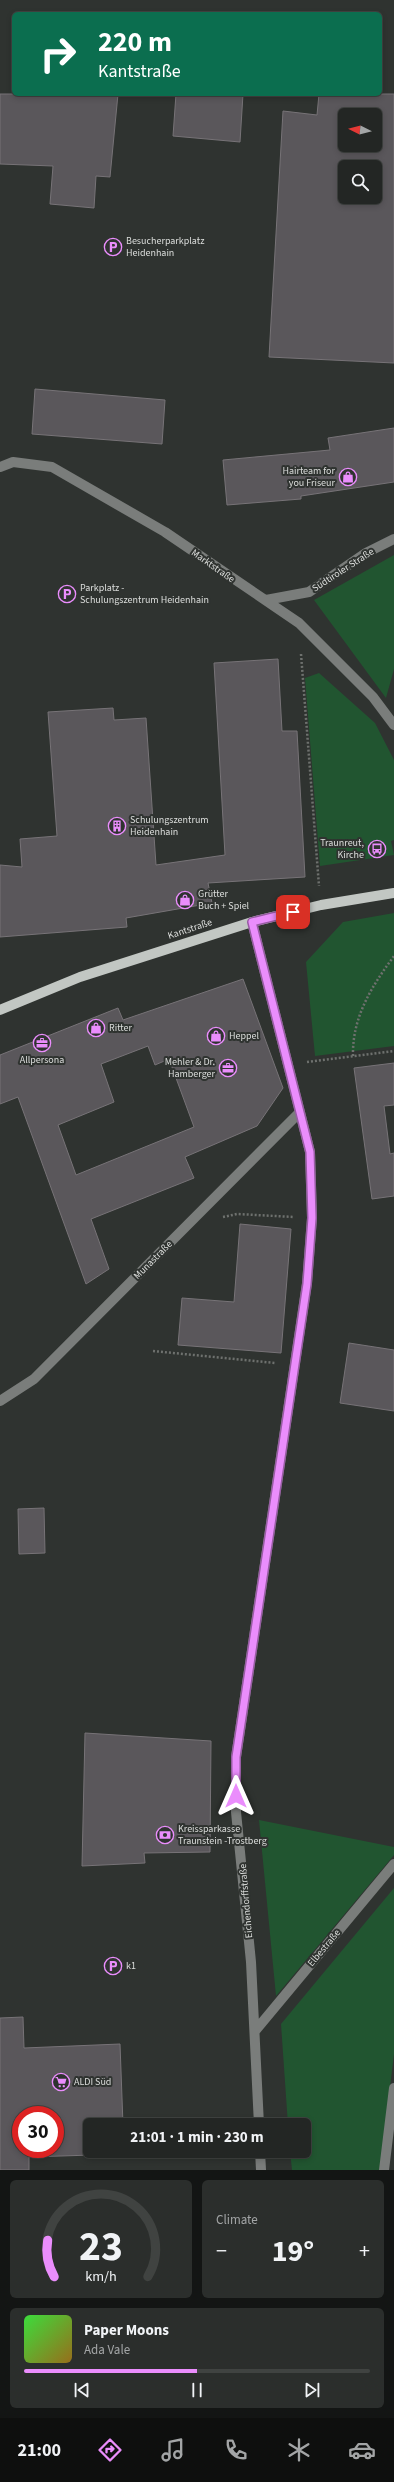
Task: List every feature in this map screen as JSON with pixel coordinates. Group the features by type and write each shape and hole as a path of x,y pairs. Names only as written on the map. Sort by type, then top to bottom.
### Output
{"main road":[{"name":"Kantstraße","path":"0,1010 80,977 252,922 321,905 394,893"}],"street":[{"name":"Marktstraße","path":"0,467 13,462 52,467 165,532 299,623 373,697 394,725"},
{"name":"Südtiroler Straße","path":"266,600 309,592 366,553 394,539"},
{"name":"Eichendorffstraße","path":"252,922 310,1152 312,1218 307,1284 236,1757 236,1812 244,1873 255,2032 259,2118"},
{"name":"Munastraße","path":"0,1401 34,1379 300,1112"},
{"name":"Elbestraße","path":"255,2032 394,1864"},
{"path":"384,2170 394,2088"},
{"path":"260,2158 261,2170"}],"path":[{"path":"299,623 321,905"},
{"path":"353,1056 356,1028 362,1006 378,977 394,956"},
{"path":"288,1064 394,1050"},
{"path":"190,1223 237,1214 312,1218"},
{"path":"153,1350 294,1365"}],"green space":[{"path":"394,555 394,669 386,698 314,600"},
{"path":"319,673 375,723 394,760 394,840 391,841 394,855 320,866 305,678"},
{"path":"394,913 394,1046 315,1056 306,962 343,922"},
{"path":"259,1820 394,1847 394,1855 276,1996"},
{"path":"394,1888 394,2054 380,2170 292,2170 291,2158 311,2158 311,2118 288,2118 281,2024"}],"building":[{"path":"0,94 12,94 12,96 118,96 110,177 96,176 94,208 50,204 53,166 0,164"},
{"path":"382,94 394,94 394,363 269,357 283,111 317,115 319,96 382,96"},
{"path":"176,96 243,96 240,142 173,136"},
{"path":"35,389 165,400 162,444 32,434"},
{"path":"394,428 394,482 301,496 301,499 227,505 223,460 330,450 328,438"},
{"path":"278,659 282,731 297,731 305,877 208,883 212,903 126,918 127,927 0,937 0,865 22,867 20,839 57,836 48,712 113,708 114,720 146,718 156,865 225,855 214,663"},
{"path":"243,979 283,1088 257,1126 185,1157 194,1178 91,1219 109,1269 86,1284 18,1097 0,1104 0,1055 118,1008 123,1020","holes":["148,1046 155,1065 169,1059 194,1127 76,1175 58,1125 114,1102 101,1064"]},
{"path":"394,1063 394,1105 384,1106 390,1154 394,1153 394,1196 372,1199 354,1068"},
{"path":"240,1224 291,1229 281,1353 178,1345 182,1298 234,1302"},
{"path":"349,1343 394,1350 394,1411 340,1403"},
{"path":"44,1508 45,1553 19,1554 18,1509"},
{"path":"85,1733 211,1741 210,1852 144,1853 145,1863 82,1866"},
{"name":"ALDI Süd","path":"23,2017 24,2048 120,2044 123,2118 83,2118 83,2155 64,2156 64,2106 12,2106 12,2158 29,2158 29,2170 0,2170 0,2018"}],"place":[{"name":"Besucherparkplatz Heidenhain","path":"113,247"},
{"name":"Hairteam for you Friseur","path":"348,477"},
{"name":"Parkplatz - Schulungszentrum Heidenhain","path":"67,594"},
{"name":"Schulungszentrum Heidenhain","path":"117,826"},
{"name":"Traunreut, Kirche","path":"377,849"},
{"name":"Grütter Buch + Spiel","path":"185,900"},
{"name":"Ritter","path":"96,1028"},
{"name":"Heppel","path":"216,1036"},
{"name":"Allpersona","path":"42,1043"},
{"name":"Mehler & Dr. Hamberger","path":"228,1068"},
{"name":"Kreissparkasse Traunstein -Trostberg","path":"165,1835"},
{"name":"k1","path":"113,1966"},
{"name":"ALDI Süd","path":"61,2082"}],"route":[{"path":"236,1796 236,1757 307,1284 312,1218 310,1152 252,922 293,912"}]}
